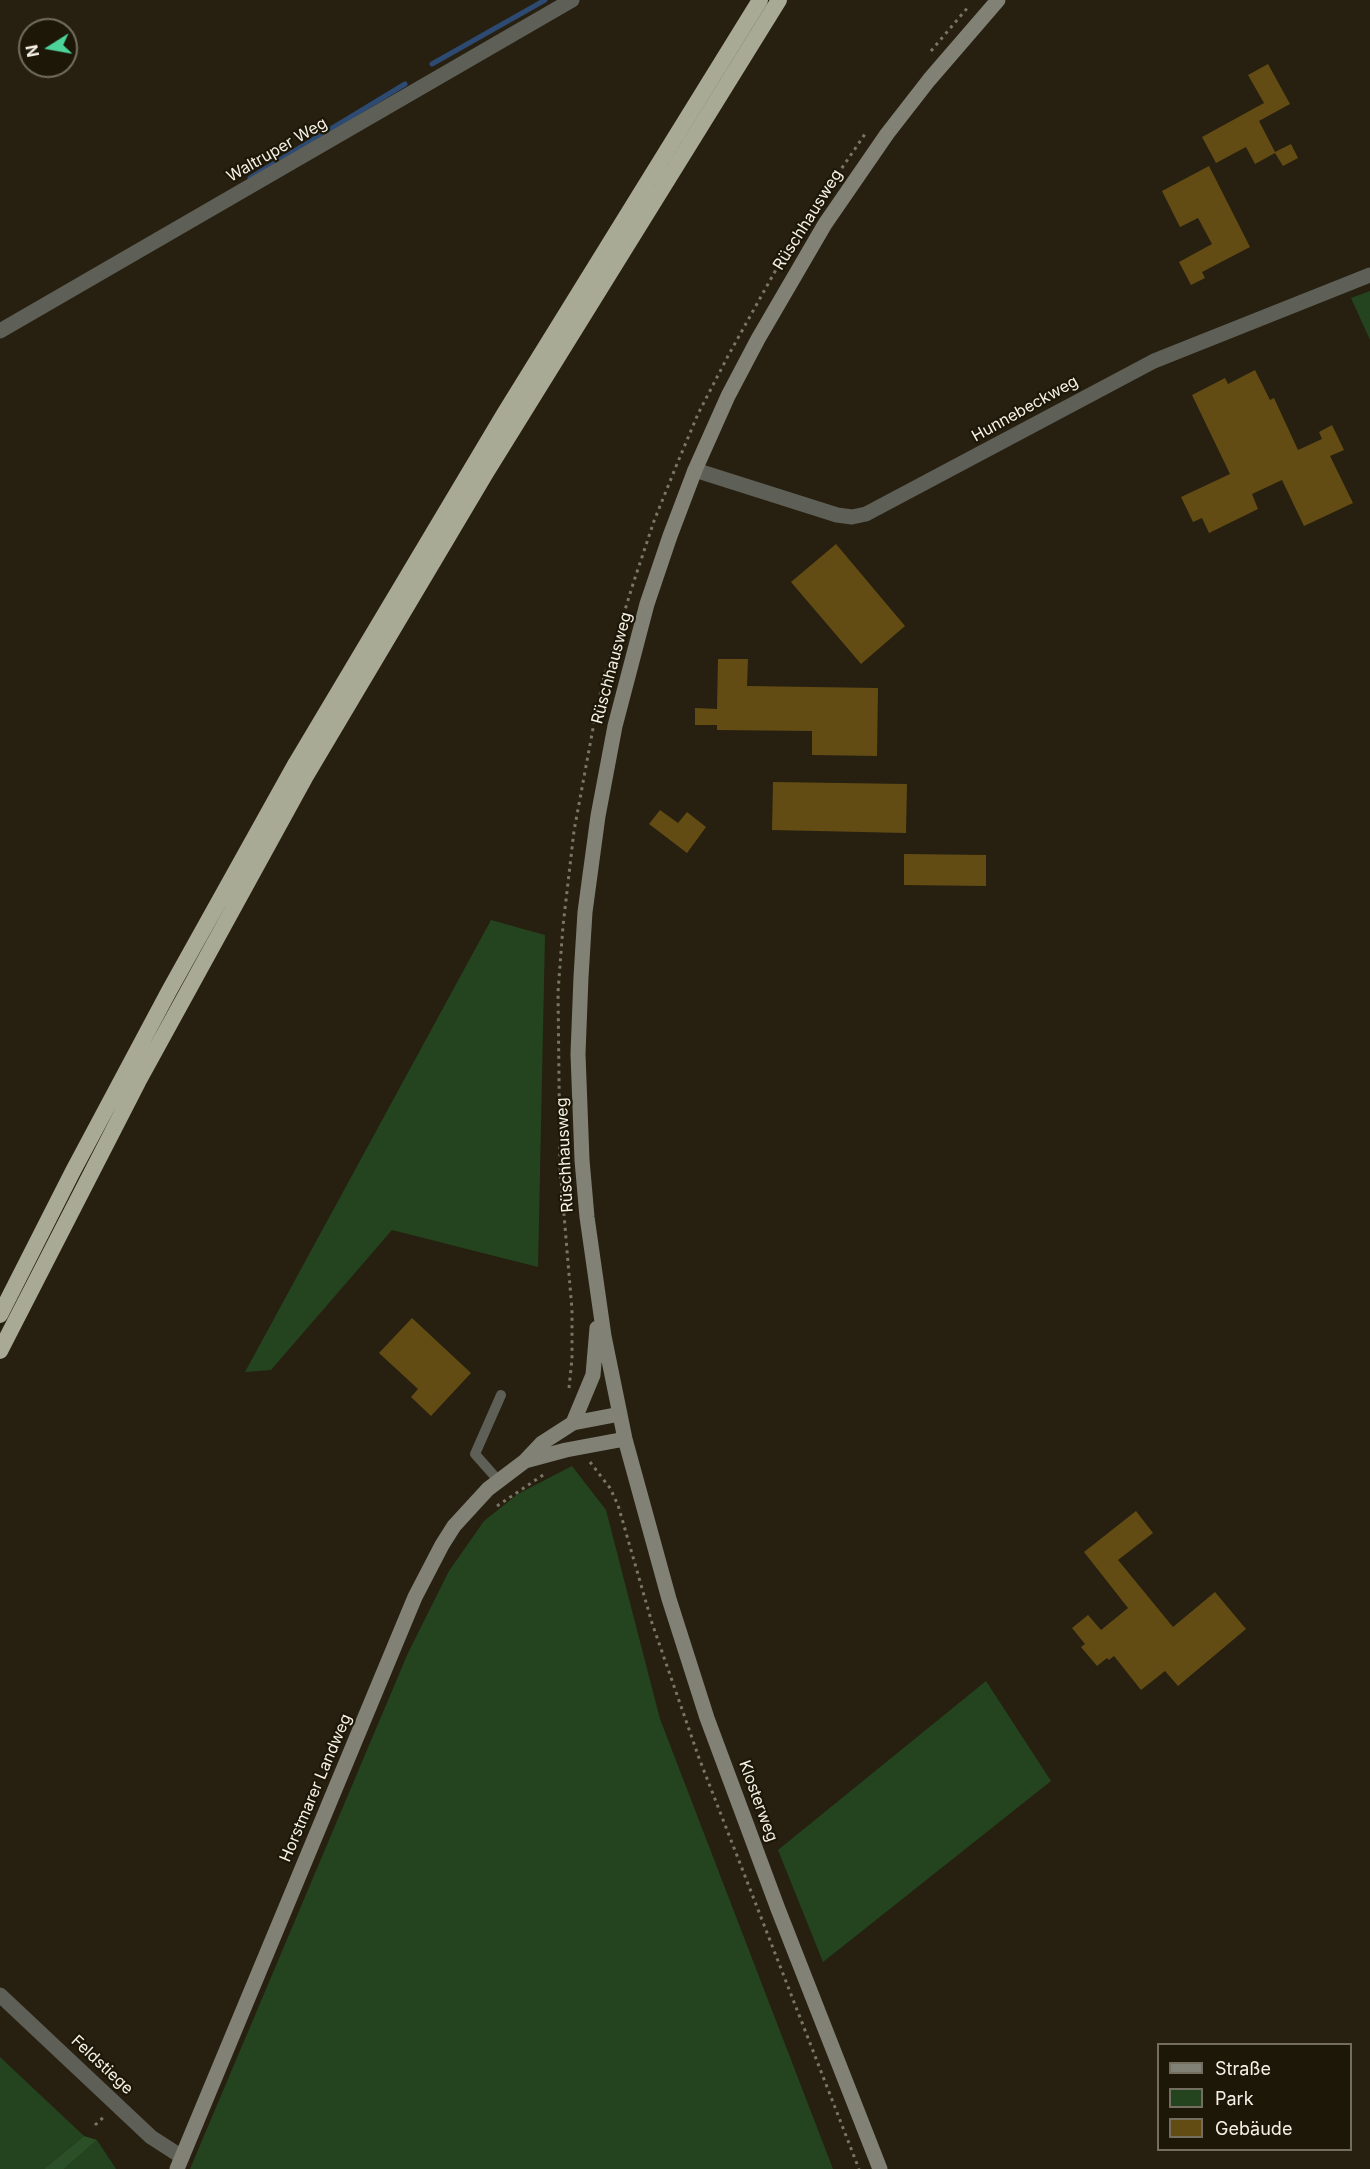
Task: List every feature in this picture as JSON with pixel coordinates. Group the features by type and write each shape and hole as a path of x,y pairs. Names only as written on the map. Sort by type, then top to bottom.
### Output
{"highway":[{"path":"0,1315 73,1171 169,991 307,744 504,414 760,0"},
{"path":"0,1351 138,1082 306,776 486,473 779,0"}],"main road":[{"name":"Rüschhausweg","path":"626,1438 598,1299 587,1217 582,1160 579,1066 585,912 608,756 628,674 670,536 694,470 728,396 758,339 825,224 887,134 929,80 998,0"},
{"path":"573,1423 593,1375 597,1343 598,1299"},
{"name":"Horstmarer Landweg","path":"180,2163 415,1597 454,1526 498,1480 525,1461 542,1443 573,1423 620,1414"},
{"name":"Horstmarer Landweg","path":"525,1461 626,1438"},
{"name":"Klosterweg","path":"626,1438 669,1599 707,1718 778,1909 880,2169"}],"street":[{"name":"Waltruper Weg","path":"0,331 572,0"},
{"name":"Hunnebeckweg","path":"694,470 822,512 852,516 866,514 1154,361 1370,276"},
{"name":"Feldstiege","path":"0,1995 180,2163"}],"lane":[{"path":"498,1480 475,1454 501,1395"}],"path":[{"path":"491,1510 549,1471"}],"green space":[{"path":"1370,291 1370,340 1351,298"},
{"path":"491,920 545,935 538,1267 392,1230 271,1370 245,1372"},
{"path":"572,1466 606,1510 660,1719 833,2169 190,2169 408,1653 449,1571 484,1521 518,1494"},
{"path":"986,1681 1051,1781 823,1962 778,1850"},
{"path":"0,2057 84,2136 44,2169 0,2169"},
{"path":"84,2136 97,2140 64,2169 44,2169"},
{"path":"97,2140 116,2169 64,2169"}],"building":[{"path":"1268,64 1290,104 1259,121 1275,152 1291,144 1298,158 1283,166 1275,153 1255,164 1246,147 1216,163 1202,137 1264,103 1248,75"},
{"path":"1209,166 1250,247 1202,272 1205,278 1191,285 1179,262 1212,244 1198,218 1180,227 1162,191"},
{"path":"1255,370 1270,400 1274,398 1298,450 1322,439 1319,432 1332,425 1344,450 1330,456 1353,503 1304,526 1282,480 1252,494 1258,509 1209,533 1202,518 1193,522 1181,497 1230,474 1192,395 1225,378 1228,384"},
{"path":"836,544 905,626 861,664 791,582"},
{"path":"718,659 748,659 747,686 878,688 877,756 812,755 812,731 717,730 717,725 695,725 695,708 717,709"},
{"path":"773,782 907,784 906,833 772,830"},
{"path":"660,810 678,823 687,812 706,827 687,853 649,824"},
{"path":"904,854 986,855 986,886 904,885"},
{"path":"412,1318 471,1373 431,1416 411,1397 418,1389 379,1353"},
{"path":"1136,1511 1153,1533 1118,1560 1173,1627 1215,1592 1246,1629 1178,1686 1165,1671 1141,1690 1114,1656 1109,1660 1107,1658 1097,1666 1081,1647 1085,1644 1072,1628 1088,1615 1101,1630 1128,1608 1084,1552"}],"waterway":[{"path":"432,64 545,0"},
{"path":"250,178 405,84"}]}
